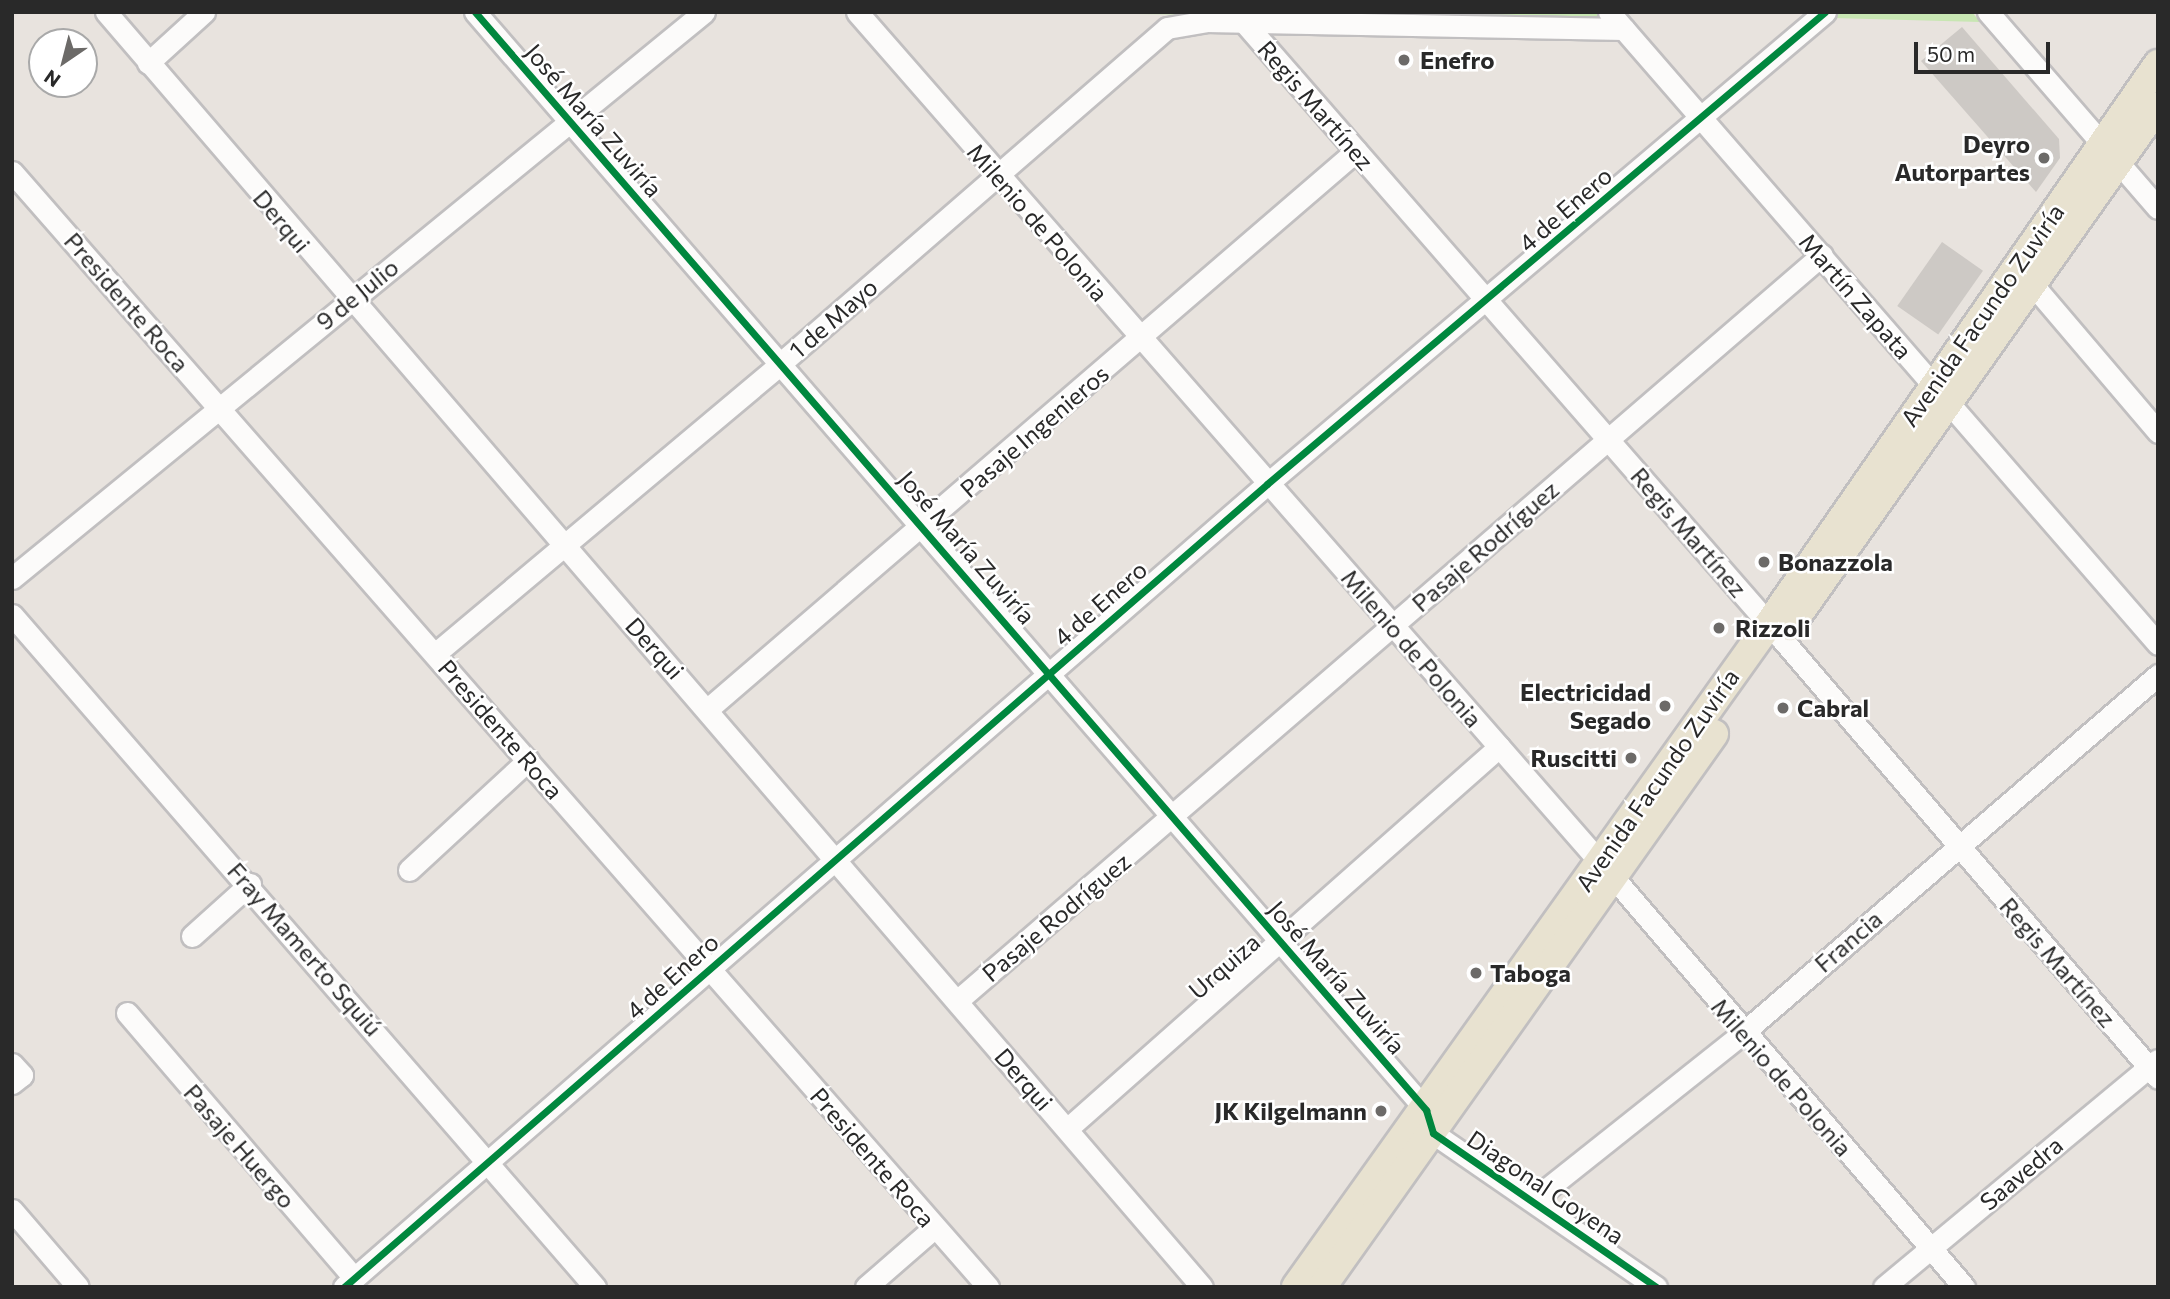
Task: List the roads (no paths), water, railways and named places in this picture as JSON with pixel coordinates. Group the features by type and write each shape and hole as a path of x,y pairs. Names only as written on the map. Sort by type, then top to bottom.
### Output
{"main road":[{"name":"Avenida Facundo Zuviría","path":"1941,394 2033,285 2110,154 2158,64"},
{"name":"Avenida Facundo Zuviría","path":"1322,1287 1430,1122 1605,869 2110,154 2158,106"},
{"name":"Avenida Facundo Zuviría","path":"1297,1287 1430,1122"}],"street":[{"name":"Derqui","path":"106,12 350,300 709,708 832,859 1202,1287"},
{"path":"148,62 204,12"},
{"name":"José María Zuviría","path":"475,12 1050,672 1281,942 1430,1122"},
{"name":"9 de Julio","path":"12,578 704,12"},
{"name":"Milenio de Polonia","path":"856,12 1140,340 1499,747 1964,1287"},
{"name":"Martín Zapata","path":"1609,12 2158,644"},
{"name":"4 de Enero","path":"349,1283 489,1165 832,859 1267,484 1487,302 1825,12"},
{"path":"1988,12 2158,208"},
{"name":"1 de Mayo","path":"436,653 781,363 1161,33 1189,22 1243,21 1623,29"},
{"name":"Regis Martínez","path":"1243,21 1775,631 1958,846 2155,1068"},
{"name":"Pasaje Ingenieros","path":"709,708 1140,340 1356,151"},
{"name":"Presidente Roca","path":"12,172 436,653 988,1287"},
{"name":"Pasaje Rodríguez","path":"957,1001 1174,817 1822,255"},
{"path":"2033,285 2158,432"},
{"name":"Fray Mamerto Squiú","path":"12,615 250,884 594,1287"},
{"name":"Francia","path":"1533,1200 1744,1032 2158,675"},
{"name":"Urquiza","path":"1067,1129 1499,747"},
{"path":"409,870 528,760"},
{"path":"192,936 250,884"},
{"name":"Pasaje Huergo","path":"127,1013 349,1283"},
{"name":"Saavedra","path":"1884,1287 2155,1068"},
{"name":"Diagonal Goyena","path":"1430,1122 1533,1200 1656,1287"},
{"path":"12,1210 78,1287"},
{"path":"866,1287 935,1227"}],"place":[{"name":"Enefro","path":"1404,60"},
{"name":"Deyro Autorpartes","path":"2044,158"},
{"name":"Bonazzola","path":"1764,562"},
{"name":"Rizzoli","path":"1719,628"},
{"name":"Electricidad Segado","path":"1665,706"},
{"name":"Cabral","path":"1783,708"},
{"name":"Ruscitti","path":"1631,758"},
{"name":"Taboga","path":"1476,973"},
{"name":"JK Kilgelmann","path":"1381,1111"}]}
